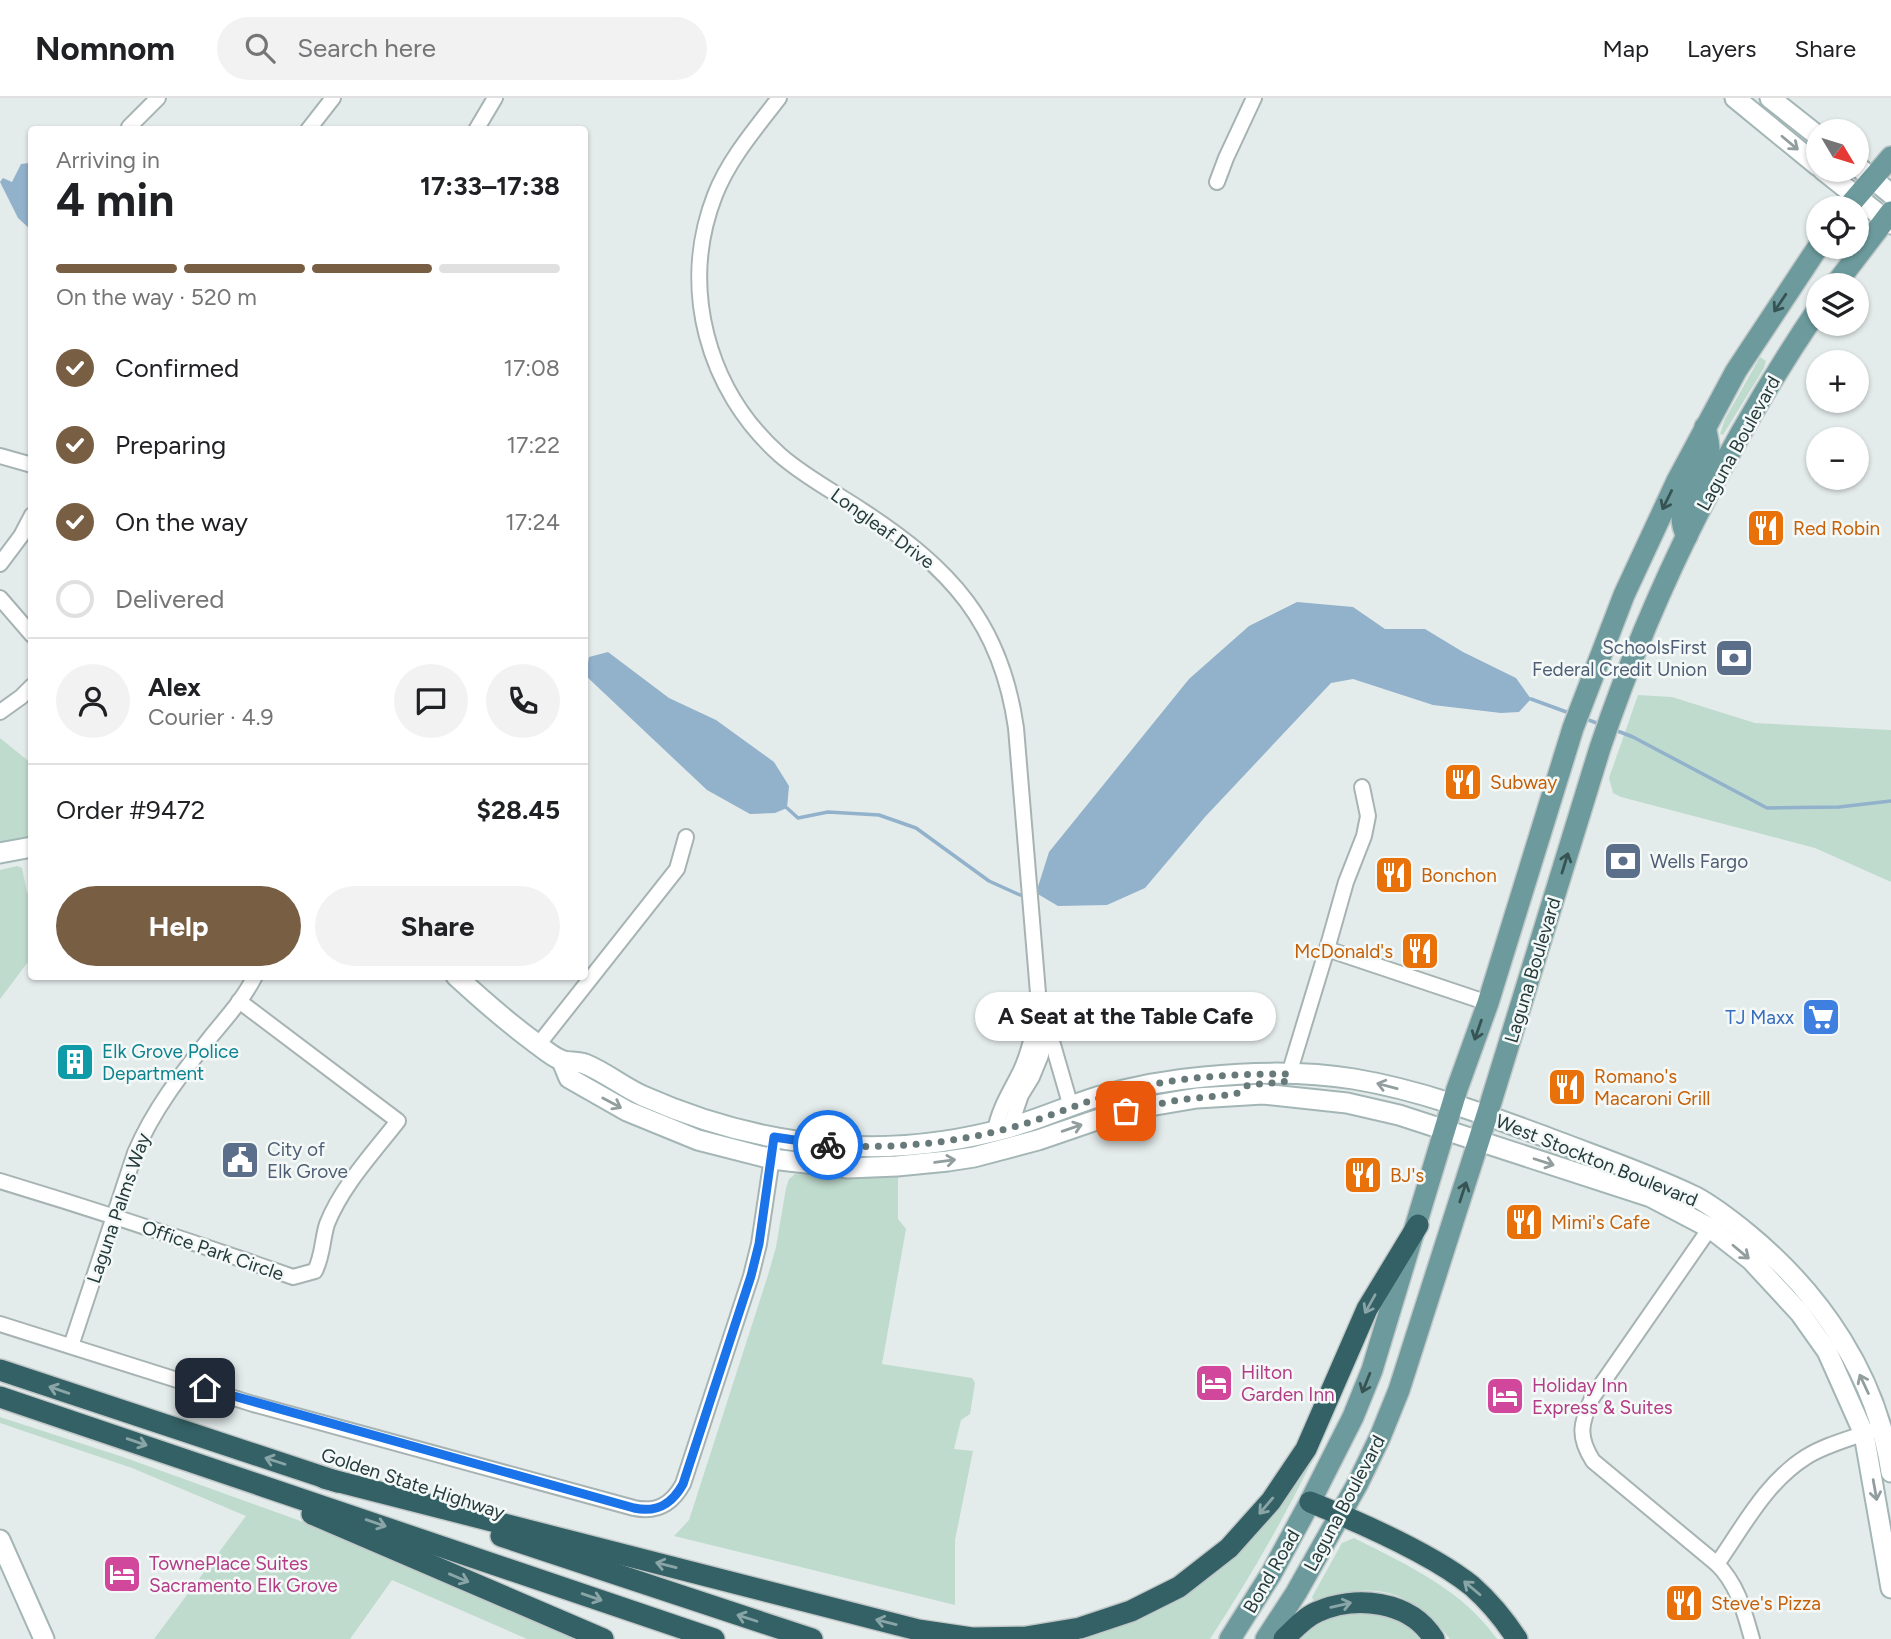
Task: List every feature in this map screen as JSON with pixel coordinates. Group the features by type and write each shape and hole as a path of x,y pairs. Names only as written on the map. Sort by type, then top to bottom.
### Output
{"highway":[{"path":"324,1478 918,1630 972,1638 1026,1637 1080,1628 1131,1611 1179,1587 1229,1548 1271,1501 1306,1449 1367,1309 1418,1225"},
{"name":"Golden State Highway","path":"0,1370 812,1639"},
{"path":"0,1396 714,1639"},
{"path":"242,1477 270,1497 603,1639"},
{"path":"1310,1502 1452,1572 1494,1607 1517,1639"},
{"path":"1284,1639 1315,1613 1345,1602 1377,1602 1406,1613 1434,1639"}],"main road":[{"path":"1869,169 1891,157"},
{"path":"1845,273 1889,218"},
{"name":"Laguna Boulevard","path":"1310,1502 1353,1417 1372,1370 1418,1225 1444,1130 1488,1003 1587,689 1648,540 1705,426 1750,349 1810,259"},
{"name":"Laguna Boulevard","path":"1266,1639 1341,1515 1380,1437 1399,1390 1479,1142 1600,748 1655,607 1688,536 1755,408 1806,328"},
{"path":"1688,536 1681,518 1683,505 1709,453 1705,426"},
{"name":"Bond Road","path":"1230,1639 1271,1574 1310,1502"}],"street":[{"path":"130,126 158,98"},
{"path":"311,126 332,98"},
{"path":"478,126 495,98"},
{"name":"Longleaf Drive","path":"779,98 729,167 715,194 707,220 701,252 699,289 708,346 724,385 750,422 773,448 795,467 906,540 930,559 953,582 976,614 997,653 1013,702 1040,1006 1071,1107"},
{"path":"1217,182 1254,98"},
{"path":"1735,98 1806,156"},
{"path":"1770,98 1806,126"},
{"path":"1869,176 1891,194"},
{"path":"1834,182 1846,196"},
{"path":"1869,210 1889,218"},
{"path":"0,456 28,464"},
{"path":"0,564 28,523"},
{"path":"0,598 28,630"},
{"path":"0,712 28,690"},
{"path":"1289,1074 1346,882 1364,835 1368,816 1362,787"},
{"path":"588,980 677,869 687,837"},
{"path":"0,853 28,848"},
{"path":"1327,949 1488,1003"},
{"path":"588,961 597,968"},
{"name":"Laguna Palms Way","path":"71,1346 135,1153 148,1125 172,1086 252,980"},
{"path":"460,980 502,1017 562,1061 582,1062 640,1095 695,1117 728,1128 774,1137 850,1146 937,1142 1003,1129 1138,1087 1182,1079 1237,1084"},
{"path":"538,1045 588,980"},
{"name":"Office Park Circle","path":"114,1218 150,1227 293,1277 315,1271 321,1257 327,1226 340,1200 398,1121 239,1001"},
{"name":"Longleaf Drive","path":"1003,1129 1004,1101 1028,1051 1040,1006"},
{"name":"Longleaf Drive","path":"1003,1129 1032,1077 1041,1055 1046,1024"},
{"path":"562,1061 569,1078 627,1111 698,1140 772,1160 848,1168 897,1166 974,1157 1038,1140 1108,1116 1178,1100 1188,1089 1237,1084"},
{"name":"West Stockton Boulevard","path":"1237,1084 1289,1074 1363,1081 1487,1115 1698,1198 1742,1229 1789,1271 1816,1301 1843,1340 1883,1427 1891,1472"},
{"path":"1108,1116 1120,1102 1173,1089 1182,1079"},
{"name":"West Stockton Boulevard","path":"1237,1084 1399,1115 1651,1196 1710,1228 1751,1260 1779,1289 1815,1332 1827,1351 1864,1434 1891,1588"},
{"path":"0,1324 278,1411 634,1508 654,1509 668,1503 683,1484 751,1276 759,1244 774,1137"},
{"path":"0,1181 114,1218"},
{"path":"1710,1228 1592,1398 1581,1427 1583,1440 1593,1461 1726,1573 1740,1598 1752,1639"},
{"path":"1717,1564 1767,1492 1792,1466 1817,1451 1883,1427"},
{"path":"0,1540 44,1639"}],"green space":[{"path":"1760,357 1766,361 1764,368 1723,435 1720,434 1725,419"},
{"path":"1638,695 1672,697 1755,723 1891,730 1891,882 1815,848 1613,793 1609,778"},
{"path":"0,738 28,761 28,840 0,845"},
{"path":"17,866 22,868 28,893 28,962 0,999 0,870"},
{"path":"795,1174 853,1178 898,1177 898,1219 906,1229 882,1364 972,1378 975,1383 970,1414 961,1420 954,1449 973,1451 955,1540 955,1605 674,1536 689,1520 768,1275 776,1247 786,1188 789,1179"},
{"path":"1329,1413 1334,1415 1291,1502 1210,1639 1053,1639 1184,1592"},
{"path":"0,1417 123,1457 298,1520 576,1639 527,1639 392,1580 350,1639 154,1639 246,1516 132,1468 0,1423"},
{"path":"1354,1538 1450,1592 1483,1621 1497,1639 1450,1639 1420,1609 1389,1593 1355,1592 1315,1604 1312,1597 1342,1543"},
{"path":"1375,1611 1410,1624 1425,1639 1300,1639 1326,1621 1344,1615"}],"water":[{"path":"28,163 28,227 18,218 0,182 3,178 12,182 21,164"},
{"path":"1297,602 1353,607 1385,629 1425,629 1463,652 1516,678 1531,699 1519,712 1501,713 1433,705 1353,679 1331,683 1205,817 1145,888 1107,905 1058,906 1036,893 1049,852 1189,679 1249,626"},
{"path":"608,652 669,698 716,720 774,762 789,786 787,808 775,813 750,814 707,790 588,678 589,657"}],"waterway":[{"path":"1531,699 1572,714"},
{"path":"1586,719 1602,725"},
{"path":"1615,730 1767,808 1839,807 1891,801"},
{"path":"787,808 798,818 828,812 879,815 916,828 989,881 1025,895"}],"way so far":[{"path":"828,1145 894,1146 974,1137 1034,1121 1096,1098 1138,1087 1182,1079 1239,1074 1289,1074 1284,1082 1248,1085 1236,1094 1178,1100 1126,1111"}],"place":[{"name":"Red Robin","path":"1766,528"},
{"name":"SchoolsFirst Federal Credit Union","path":"1734,658"},
{"name":"Subway","path":"1463,782"},
{"name":"Wells Fargo","path":"1623,861"},
{"name":"Bonchon","path":"1394,875"},
{"name":"McDonald's","path":"1420,951"},
{"name":"TJ Maxx","path":"1821,1017"},
{"name":"Elk Grove Police Department","path":"75,1062"},
{"name":"Romano's Macaroni Grill","path":"1567,1087"},
{"name":"A Seat at the Table Cafe","path":"1126,1111"},
{"name":"City of Elk Grove","path":"240,1160"},
{"name":"BJ's","path":"1363,1175"},
{"name":"Mimi's Cafe","path":"1524,1222"},
{"name":"Hilton Garden Inn","path":"1214,1383"},
{"name":"Holiday Inn Express & Suites","path":"1505,1396"},
{"name":"TownePlace Suites Sacramento Elk Grove","path":"122,1574"},
{"name":"Steve's Pizza","path":"1684,1603"}],"route":[{"path":"205,1388 278,1411 634,1508 642,1510 662,1507 677,1494 683,1484 751,1276 759,1244 774,1137 828,1145"}]}
